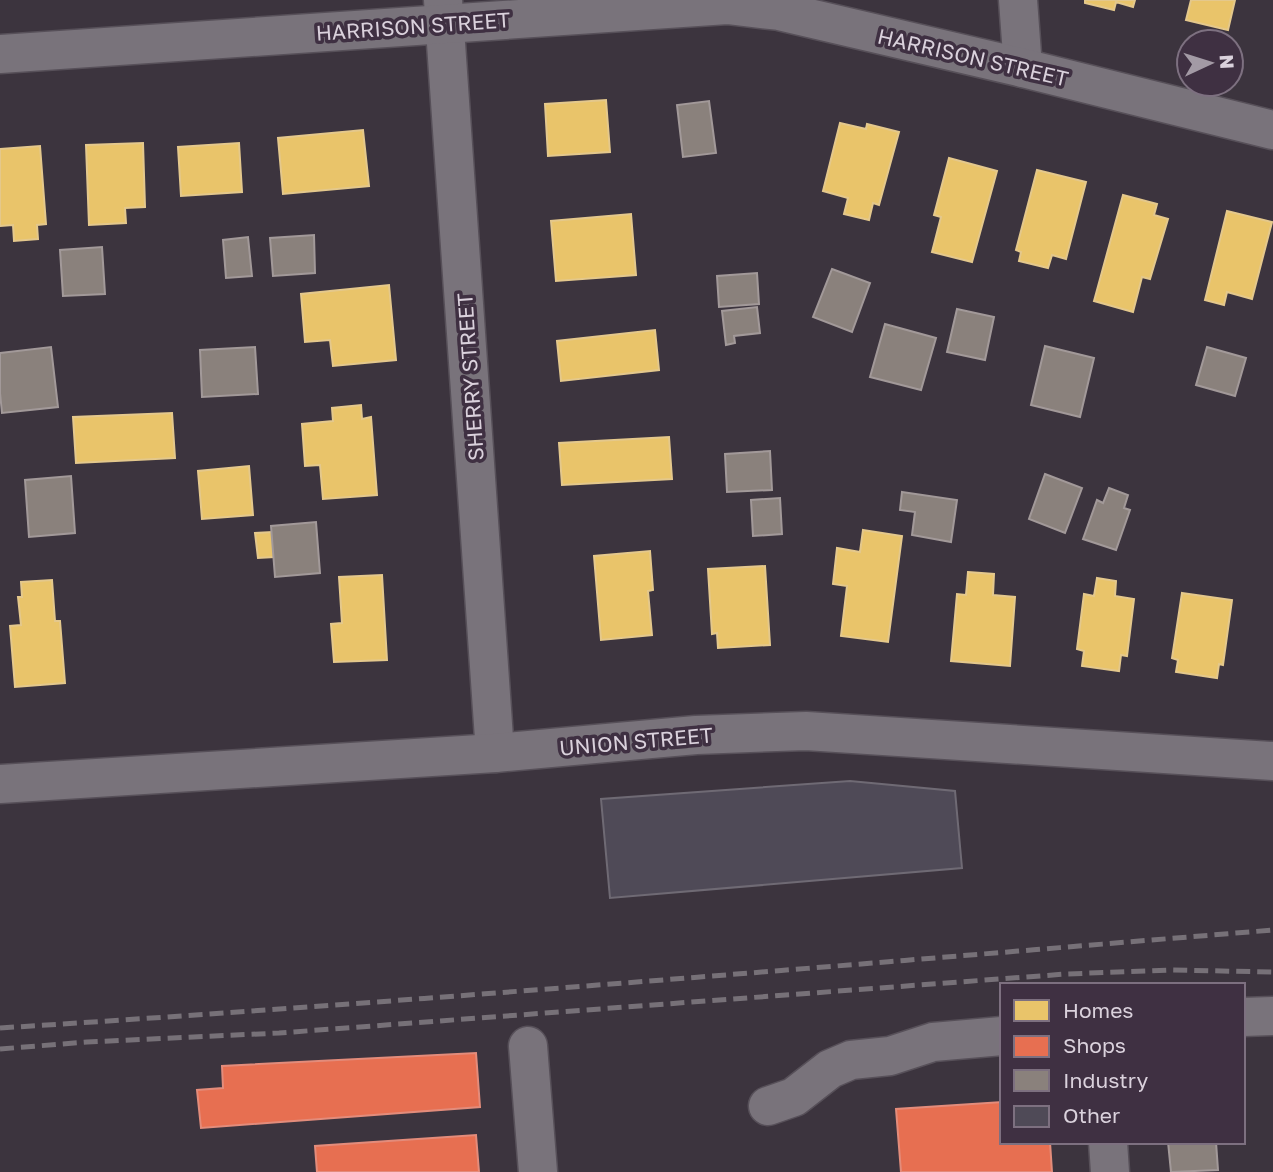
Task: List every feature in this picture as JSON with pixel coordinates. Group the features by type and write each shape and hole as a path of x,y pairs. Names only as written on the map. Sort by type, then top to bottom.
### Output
{"street":[{"path":"1017,0 1023,68"},
{"name":"HARRISON STREET","path":"0,54 444,12 727,5 779,11 1273,130"},
{"name":"SHERRY STREET","path":"444,12 495,753"},
{"name":"UNION STREET","path":"0,785 495,753 696,735 806,731 1273,761"},
{"path":"1245,1017 1273,1016"},
{"path":"768,1106 794,1097 830,1069 851,1060 890,1056 933,1042 1000,1036"},
{"path":"528,1046 538,1172"},
{"path":"1108,1144 1110,1172"}],"building: Homes":[{"path":"1085,0 1135,0 1133,7 1116,2 1114,10 1085,3"},
{"path":"1191,0 1235,0 1228,28 1186,20"},
{"path":"606,100 610,152 548,156 545,104"},
{"path":"840,123 866,129 867,124 899,132 879,205 873,203 869,220 844,214 848,198 823,191"},
{"path":"363,130 369,186 283,194 278,138"},
{"path":"143,143 145,207 125,208 126,223 89,225 86,145"},
{"path":"239,143 242,192 181,196 178,147"},
{"path":"40,146 46,224 37,225 38,239 14,241 13,225 0,226 0,149"},
{"path":"949,158 997,171 972,262 932,252 941,217 934,215"},
{"path":"1037,170 1086,182 1066,259 1052,255 1048,268 1019,261 1021,252 1016,250"},
{"path":"1123,195 1157,204 1154,215 1168,219 1150,279 1142,277 1133,312 1094,301"},
{"path":"1227,211 1272,222 1252,299 1227,292 1224,305 1205,300"},
{"path":"631,214 636,275 556,281 551,221"},
{"path":"389,285 396,360 333,366 330,340 305,342 301,294"},
{"path":"655,330 659,370 561,381 557,341"},
{"path":"361,405 362,419 371,417 377,495 323,499 320,465 305,466 302,424 333,421 332,408"},
{"path":"172,413 175,458 76,463 73,417"},
{"path":"669,437 672,479 562,485 559,443"},
{"path":"249,466 253,515 202,519 198,471"},
{"path":"863,530 902,536 888,642 841,636 847,586 833,584 837,548 860,552"},
{"path":"272,532 274,557 258,558 255,533"},
{"path":"650,551 653,590 648,591 652,635 601,640 594,556"},
{"path":"765,566 770,645 718,648 717,633 712,634 708,569"},
{"path":"968,572 994,574 993,595 1015,597 1010,666 951,661 957,594 966,595"},
{"path":"382,575 387,660 334,662 331,624 342,623 339,577"},
{"path":"1097,578 1116,581 1115,596 1134,599 1127,656 1121,655 1119,671 1082,666 1084,651 1077,649 1084,594 1094,596"},
{"path":"52,580 55,621 60,621 65,683 15,687 10,626 21,625 18,597 22,597 21,582"},
{"path":"1182,593 1232,600 1223,665 1219,664 1217,678 1176,672 1178,660 1172,658"}],"building: Shops":[{"path":"476,1053 480,1107 201,1128 197,1090 223,1088 222,1066"},
{"path":"1000,1102 1000,1144 1050,1144 1052,1172 901,1172 896,1109"},
{"path":"476,1135 479,1172 317,1172 315,1146"}],"building: Industry":[{"path":"709,101 716,153 683,157 677,105"},
{"path":"314,235 315,273 273,276 270,238"},
{"path":"248,237 252,276 226,278 223,240"},
{"path":"102,247 105,294 63,296 60,250"},
{"path":"832,269 870,283 852,332 813,317"},
{"path":"757,273 759,304 719,307 717,276"},
{"path":"757,307 760,333 734,336 735,343 726,345 722,311"},
{"path":"957,309 994,317 985,360 947,352"},
{"path":"885,324 936,338 921,390 870,377"},
{"path":"1045,346 1094,358 1080,417 1031,405"},
{"path":"51,347 58,407 2,413 0,353"},
{"path":"255,347 258,394 202,397 200,350"},
{"path":"1207,347 1246,358 1235,396 1196,385"},
{"path":"770,451 772,490 727,492 725,454"},
{"path":"1045,474 1082,488 1065,533 1029,519"},
{"path":"71,476 75,533 29,537 25,480"},
{"path":"1109,488 1128,495 1124,508 1130,510 1116,550 1083,539 1097,500 1103,503"},
{"path":"902,492 957,500 951,542 912,535 915,512 900,510"},
{"path":"780,498 782,534 753,536 751,500"},
{"path":"316,522 320,573 275,577 271,526"},
{"path":"1168,1144 1216,1144 1218,1170 1171,1172"}],"building: Other":[{"path":"850,781 955,791 962,868 610,898 601,799"}],"railway":[{"path":"0,1028 478,994 1273,930"},
{"path":"0,1049 279,1033 1066,974 1172,970 1273,972"}]}
